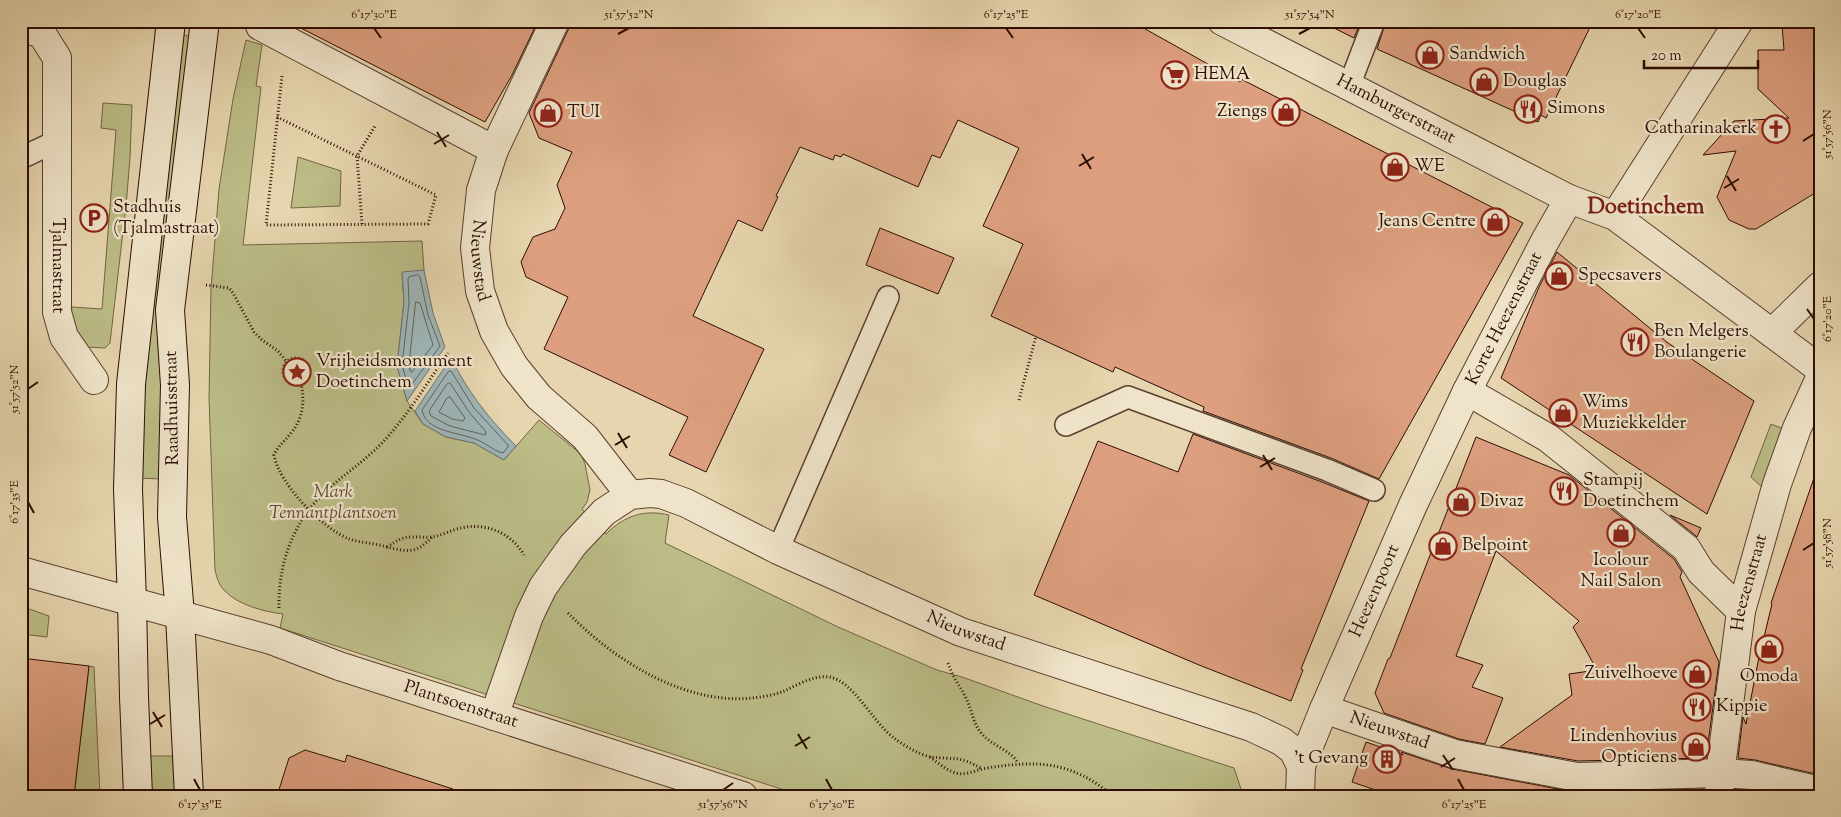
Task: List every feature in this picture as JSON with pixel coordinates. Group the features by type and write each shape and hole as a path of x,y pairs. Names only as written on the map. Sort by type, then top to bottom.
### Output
{"street":[{"path":"138,796 128,489 131,384 171,21"},
{"name":"Raadhuisstraat","path":"189,796 192,619 172,516 175,385 170,310 205,21"},
{"name":"Nieuwstad","path":"555,21 494,150 481,190 475,248 480,291 494,331 514,366 539,397 585,437 630,495 661,494 686,503 778,550 936,622 982,640 1251,727 1281,741 1293,750 1301,766"},
{"name":"Hamburgerstraat","path":"1222,21 1569,199 1615,216 1820,369"},
{"path":"1615,216 1739,21"},
{"path":"260,26 494,150"},
{"name":"Tjalmastraat","path":"21,27 42,34 57,58 57,312 64,337 94,380"},
{"name":"Korte Heezenstraat","path":"1569,199 1467,391 1548,438 1686,548 1701,572 1741,611"},
{"path":"1772,333 1820,286"},
{"name":"Heezenstraat","path":"1720,784 1741,611 1777,484 1797,428 1820,378"},
{"name":"Heezenpoort","path":"1300,796 1301,766 1324,709 1413,505 1467,391"},
{"path":"494,716 529,616 543,587 573,544 587,528 604,512 630,495"},
{"name":"Plantsoenstraat","path":"21,571 271,640 339,666 743,796"},
{"name":"Nieuwstad","path":"1324,709 1455,754 1577,777 1720,784 1751,775 1820,791"}],"lane":[{"path":"1349,86 1374,21"},
{"path":"21,158 57,141"},
{"path":"778,550 888,297"},
{"path":"1066,425 1128,397 1327,470 1374,490"}],"path":[{"path":"277,118 436,195 428,224 266,225 277,118 282,75"},
{"path":"362,224 357,156 376,123"},
{"path":"202,285 229,288 254,332 262,340 278,350 287,362"},
{"path":"1019,400 1036,336"},
{"path":"271,640 279,610 280,576 285,556 296,531 309,509 328,489 366,459 384,441 401,421 448,352"},
{"path":"300,359 306,364 308,373 305,381 293,384 286,380 283,372 287,362 300,359"},
{"path":"301,383 303,408 298,423 278,446 274,455 279,474 322,522 335,532 350,539 398,551 415,550 423,546 432,537"},
{"path":"387,547 404,537 432,537 462,527 494,529 508,536 519,547 543,587 571,616 618,655 646,673 669,684 696,693 726,698 752,698 780,693 819,677 830,677 839,680 849,688 895,739 930,757 953,772 965,774 1018,763 1059,766 1085,776 1113,796"},
{"path":"936,622 952,675 965,695 974,722 982,734 1015,758 1018,763"},
{"path":"930,757 959,758 972,762 982,769"}],"green space":[{"path":"180,33 190,37 162,479 138,478 137,453"},
{"name":"Mark Tennantplantsoen","path":"246,40 262,45 256,86 261,87 243,245 422,241 424,270 402,273 404,302 397,366 407,401 423,424 446,437 474,443 504,460 539,420 581,454 590,490 587,502 582,509 606,534 627,518 651,513 669,515 665,543 838,627 937,670 1234,768 1241,789 1240,796 803,796 280,628 283,614 252,607 230,596 221,587 215,570 209,398 211,289 219,189 233,99"},
{"path":"103,103 132,105 126,206 110,343 105,348 83,347 69,325 72,307 102,309 116,130 101,128"},
{"path":"298,157 341,171 340,206 291,208"},
{"path":"1771,424 1781,428 1784,440 1765,490 1751,477"},
{"path":"21,606 49,616 47,637 21,634"},
{"path":"89,666 94,667 100,796 74,796"},
{"path":"150,756 176,756 179,796 147,796"}],"water":[{"path":"424,270 433,313 445,347 407,401 397,366 404,302 402,272"},
{"path":"451,358 480,405 516,446 504,460 474,443 446,437 423,424 415,411"}],"building":[{"path":"287,21 538,21 512,75 485,122"},
{"path":"570,21 1131,21 1240,82 1241,79 1523,223 1379,479 1331,458 1203,411 1204,407 1115,367 1113,372 991,316 1023,244 983,226 1019,148 958,120 940,158 932,155 918,187 843,154 841,157 835,155 833,160 800,147 776,196 778,197 762,231 738,220 693,316 764,349 706,472 669,455 688,417 544,349 568,297 526,277 521,262 533,237 555,229 565,208 557,185 572,152 539,138 529,113 569,28"},
{"path":"1320,21 1361,21 1354,38"},
{"path":"1386,21 1593,21 1546,118 1541,115 1538,122 1377,49"},
{"name":"Catharinakerk","path":"1820,23 1820,190 1756,229 1749,229 1729,220 1717,197 1736,151 1703,155 1734,121 1789,118 1758,89 1758,50 1784,50 1782,25"},
{"path":"880,228 954,258 938,294 866,265"},
{"path":"1557,252 1668,343 1754,401 1707,514 1501,378 1539,287"},
{"path":"1193,434 1369,501 1301,669 1303,670 1291,701 1199,665 1034,595 1098,441 1178,472"},
{"path":"1476,437 1569,475 1674,559 1682,572 1680,577 1719,662 1706,758 1578,761 1500,747 1572,695 1569,674 1597,670 1573,627 1579,621 1496,551 1456,656 1483,665 1472,687 1503,698 1485,744 1459,739 1384,713 1375,693"},
{"path":"1815,475 1820,476 1820,775 1738,758 1743,717 1746,724 1771,603"},
{"path":"1670,515 1701,528 1697,537 1696,536"},
{"path":"21,658 89,666 74,796 21,796"},
{"path":"1366,742 1452,769 1574,792 1704,789 1704,796 1393,796 1352,782"},
{"path":"305,750 345,762 347,755 453,789 452,796 277,796 289,758"},
{"path":"1735,790 1749,791 1771,796 1735,796"}],"place":[{"name":"Sandwich","path":"1430,55"},
{"name":"HEMA","path":"1175,75"},
{"name":"Douglas","path":"1484,82"},
{"name":"Simons","path":"1528,109"},
{"name":"Ziengs","path":"1286,112"},
{"name":"TUI","path":"548,113"},
{"name":"Catharinakerk","path":"1776,129"},
{"name":"WE","path":"1395,167"},
{"name":"Stadhuis (Tjalmastraat)","path":"94,218"},
{"name":"Jeans Centre","path":"1495,222"},
{"name":"Specsavers","path":"1559,276"},
{"name":"Ben Melgers Boulangerie","path":"1635,342"},
{"name":"Vrijheidsmonument Doetinchem","path":"297,372"},
{"name":"Wims Muziekkelder","path":"1563,413"},
{"name":"Stampij Doetinchem","path":"1564,491"},
{"name":"Divaz","path":"1461,502"},
{"name":"Icolour Nail Salon","path":"1621,533"},
{"name":"Belpoint","path":"1443,546"},
{"name":"Omoda","path":"1769,649"},
{"name":"Zuivelhoeve","path":"1697,674"},
{"name":"Kippie","path":"1697,707"},
{"name":"Lindenhovius Opticiens","path":"1696,747"},
{"name":"'t Gevang","path":"1387,759"}],"district":[{"name":"Doetinchem","path":"1646,208"}]}
